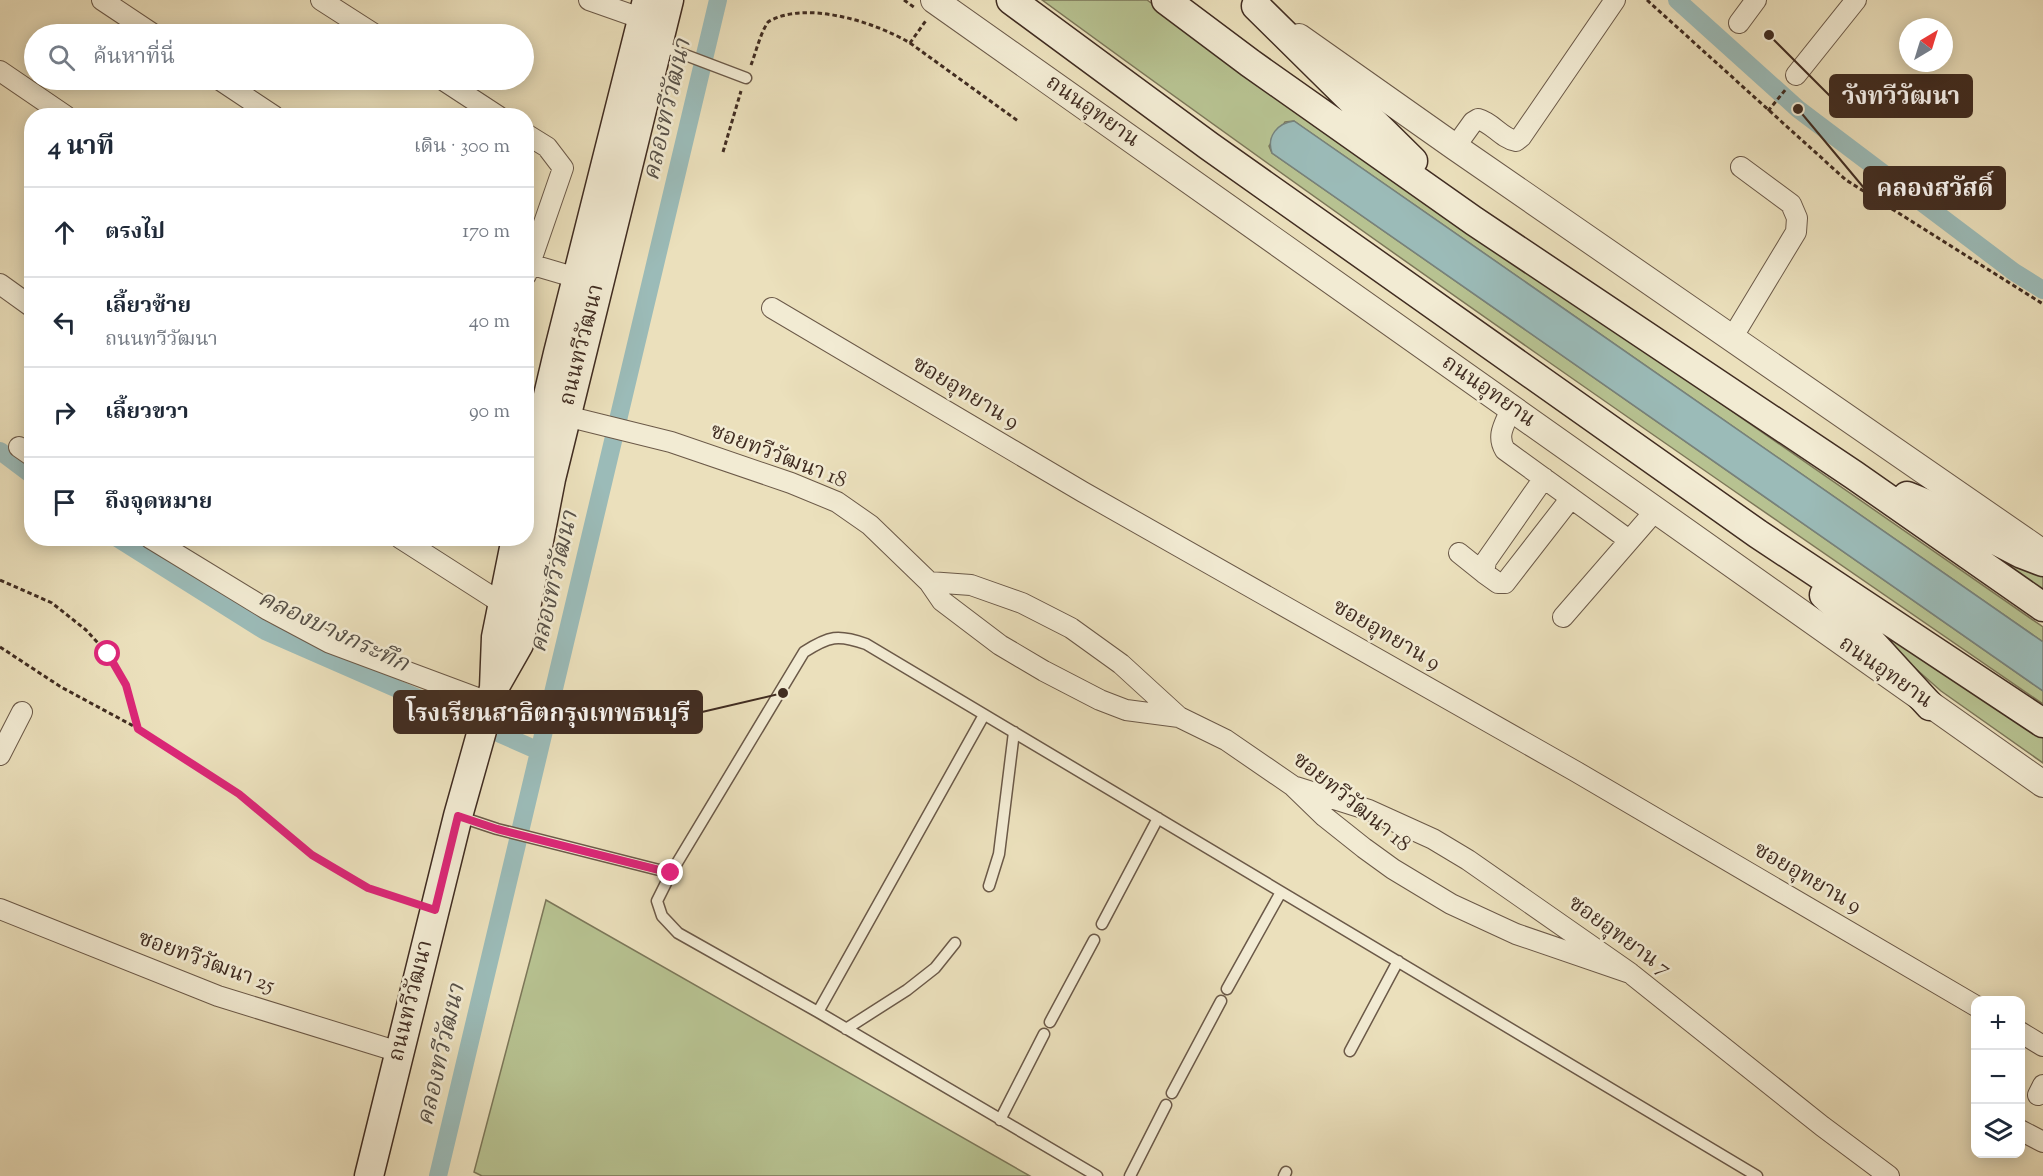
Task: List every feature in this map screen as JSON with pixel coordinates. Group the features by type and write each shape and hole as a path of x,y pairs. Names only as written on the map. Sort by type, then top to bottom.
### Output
{"main road":[{"name":"ถนนทวีวัฒนา","path":"369,1176 458,816 488,712 519,644 551,479 566,416 666,47 669,0"},
{"name":"ถนนอุทยาน","path":"1011,0 1209,146 1758,534 2043,723"},
{"path":"1166,0 1250,63 1474,221 1854,475 2043,607"},
{"path":"1252,3 1474,221"},
{"name":"ถนนทวีวัฒนา","path":"534,441 645,9"},
{"path":"1854,475 1922,502 2022,554 2043,562"},
{"path":"1758,534 1853,622 1930,706"},
{"name":"ถนนทวีวัฒนา","path":"488,712 496,637 514,546"}],"street":[{"path":"102,0 138,24"},
{"path":"321,0 358,24"},
{"path":"589,0 645,9"},
{"path":"1455,147 1473,122 1478,119 1485,121 1510,140 1516,141 1521,137 1615,0"},
{"path":"1739,23 1756,0"},
{"path":"1796,75 1856,0"},
{"name":"ถนนอุทยาน","path":"936,1 2043,784"},
{"path":"1252,3 1455,147 2043,553"},
{"path":"0,71 24,87"},
{"path":"28,90 54,108"},
{"path":"235,90 262,108"},
{"path":"458,90 486,108"},
{"path":"534,139 547,147 563,168 534,251"},
{"path":"1732,338 1796,232 1797,218 1791,204 1742,167"},
{"path":"534,269 577,278"},
{"path":"0,284 24,301"},
{"name":"ซอยอุทยาน 9","path":"772,308 1083,492 1575,771 1971,1003"},
{"path":"1511,409 1500,435 1505,450 1629,540"},
{"name":"ซอยทวีวัฒนา 18","path":"566,416 671,442 791,483 837,502 870,525 929,582 942,601 1000,645 1100,700 1126,710 1179,717"},
{"path":"1484,573 1486,561 1544,478"},
{"path":"1459,553 1484,573 1498,582 1505,583 1571,498"},
{"path":"1563,617 1655,510"},
{"path":"163,546 268,610 330,643 488,712"},
{"path":"412,546 503,604"},
{"name":"ซอยทวีวัฒนา 18","path":"929,582 971,585 1022,603 1071,628 1121,664 1179,717 1226,740 1293,786 1325,817 1393,869 1451,904 1516,934 1630,973"},
{"path":"0,755 22,712"},
{"name":"ซอยอุทยาน 7","path":"1293,786 1370,810 1433,839 1468,860 1630,973 1822,1126 1889,1176"},
{"name":"ซอยทวีวัฒนา 25","path":"0,909 218,996 399,1052"},
{"path":"2025,1035 2043,1046"},
{"path":"2025,1133 2043,1142"}],"lane":[{"path":"666,47 746,78"},
{"path":"1097,1176 818,1012 678,933 662,916 657,901 671,873 804,652 824,639 845,637 866,644 1757,1176"},
{"path":"818,1012 984,715"},
{"path":"989,886 999,854 1014,732"},
{"path":"458,816 497,829 671,873"},
{"path":"1101,924 1158,818"},
{"path":"1227,989 1281,892"},
{"path":"1050,1022 1094,940"},
{"path":"846,1029 907,990 935,968 955,943"},
{"path":"1350,1051 1398,961"},
{"path":"1172,1093 1221,1001"},
{"path":"1000,1120 1044,1034"},
{"path":"1130,1176 1166,1105"}],"path":[{"path":"1647,0 1846,180 2043,304"},
{"path":"910,44 936,1"},
{"path":"723,152 746,78 767,24 777,12"},
{"path":"869,19 910,44 1018,121"},
{"path":"1768,111 1796,75"},
{"path":"0,580 52,603 86,630 108,654 126,685 138,729"},
{"path":"0,647 61,687 138,729 239,794 312,855 368,888 435,910"}],"green space":[{"path":"1042,0 1147,0 1288,103 2043,627 2043,642 1294,121 1285,122 1269,146 1272,153 2043,691 2043,704 1415,268"},
{"path":"1971,545 2043,575 2043,593"},
{"path":"1862,610 2043,737 2043,763 1941,691 1857,617"},
{"path":"546,900 1030,1176 482,1176 474,1172"}],"water":[{"path":"1294,121 2043,642 2043,691 1272,153 1271,141 1275,131 1283,124"}],"waterway":[{"name":"คลองทวีวัฒนา","path":"438,1176 718,0"},
{"path":"1677,0 1798,109 2014,272 2043,290"},
{"name":"คลองบางกระทึก","path":"0,451 24,469"},
{"name":"คลองบางกระทึก","path":"130,546 265,631 539,751"}],"place":[{"name":"วังทวีวัฒนา","path":"1769,35"},
{"name":"คลองสวัสดิ์","path":"1798,109"},
{"name":"โรงเรียนสาธิตกรุงเทพธนบุรี","path":"783,693"}],"route":[{"path":"108,654 126,685 138,729 239,794 312,855 368,888 435,910 458,816 497,829 671,873"}]}
